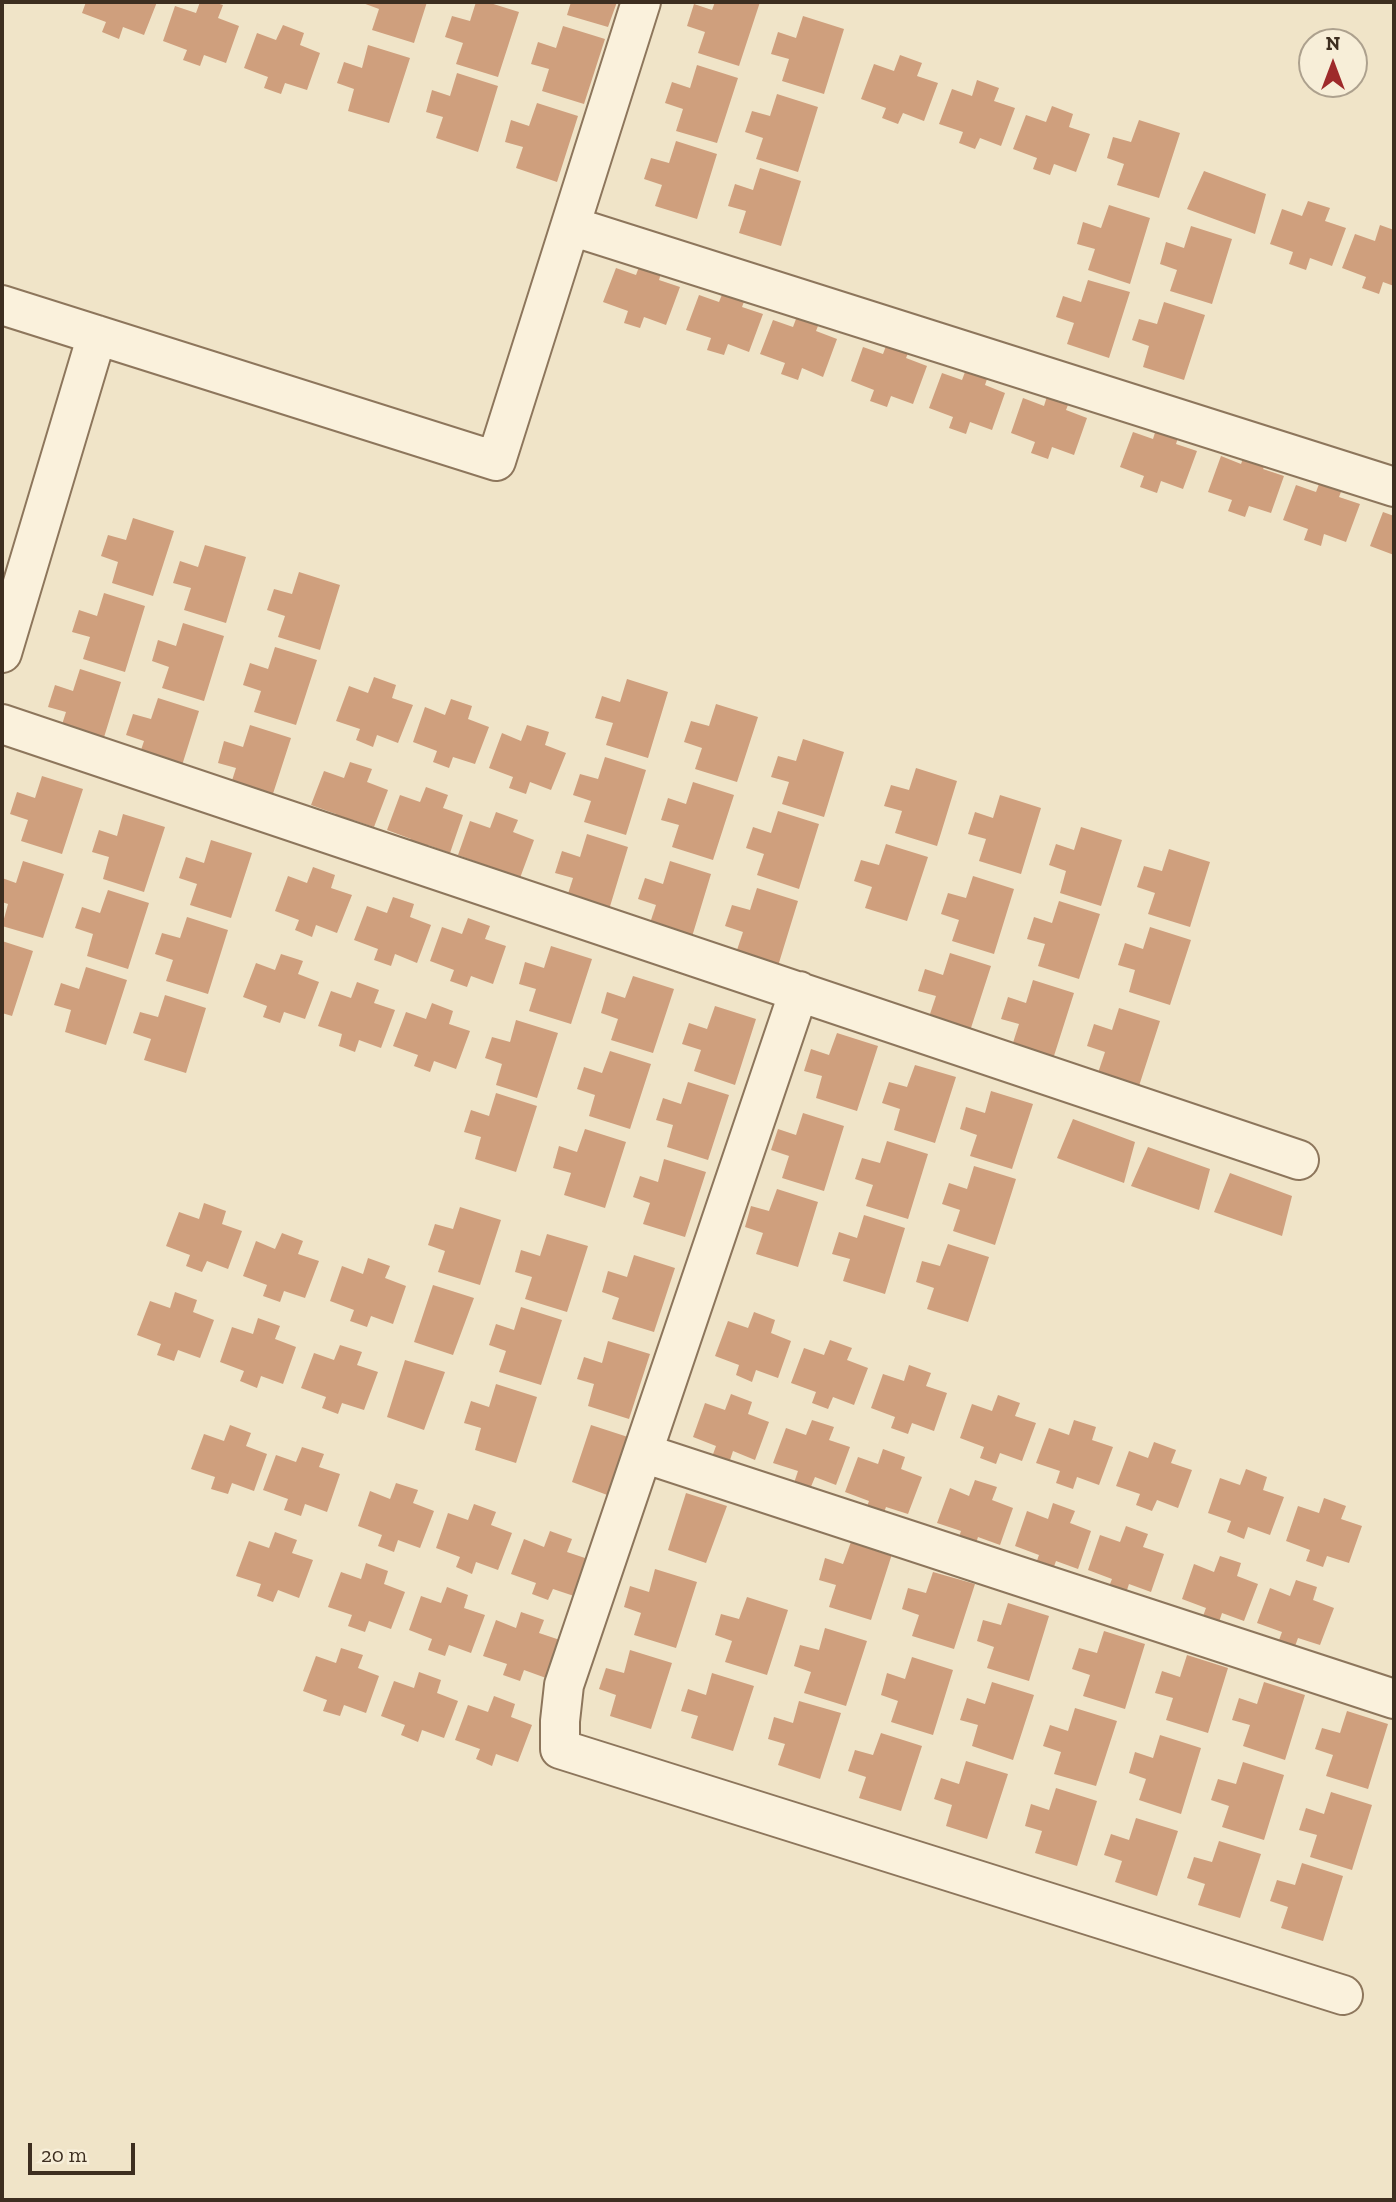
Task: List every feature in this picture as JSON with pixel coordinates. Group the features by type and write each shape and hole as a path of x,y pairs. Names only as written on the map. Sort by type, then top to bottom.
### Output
{"street":[{"path":"2,305 496,461 641,2"},
{"path":"571,226 1394,486"},
{"path":"2,653 97,335"},
{"path":"2,724 1299,1160"},
{"path":"799,992 564,1685 560,1749 1343,1995"},
{"path":"643,1453 1394,1699"}],"building":[{"path":"86,2 157,2 144,35 123,27 119,39 102,32 106,22 82,13"},
{"path":"200,2 223,5 218,18 239,26 226,63 204,55 200,66 183,60 187,50 163,41 175,6 196,13"},
{"path":"360,2 427,2 414,43 372,30 379,9"},
{"path":"476,2 487,2 519,12 498,77 456,64 463,43 445,37 452,16 470,21"},
{"path":"571,2 617,2 608,27 567,15"},
{"path":"715,2 760,2 739,66 698,53 705,32 687,26 694,4 712,10"},
{"path":"803,16 844,29 824,94 782,81 789,59 771,54 778,32 796,38"},
{"path":"283,25 304,33 300,45 320,53 307,90 285,83 281,94 264,88 268,77 244,68 257,33 276,40"},
{"path":"563,26 605,39 584,104 542,91 549,69 531,64 538,42 556,48"},
{"path":"368,45 410,58 389,123 348,111 354,89 337,83 344,62 362,68"},
{"path":"900,55 922,63 917,76 938,83 924,121 903,113 898,124 882,118 886,108 861,99 874,64 894,71"},
{"path":"697,65 738,78 717,143 676,131 683,109 665,103 672,82 690,88"},
{"path":"457,73 498,86 478,152 436,138 443,117 426,112 432,90 450,96"},
{"path":"977,80 999,88 994,101 1015,108 1001,146 980,138 975,149 959,143 963,132 939,124 952,89 972,96"},
{"path":"777,94 818,107 798,172 756,159 763,138 745,132 752,111 770,116"},
{"path":"537,103 578,116 557,182 516,168 523,147 505,142 511,120 529,126"},
{"path":"1052,106 1073,114 1069,127 1090,134 1076,172 1054,164 1050,175 1033,169 1037,158 1013,149 1026,115 1046,122"},
{"path":"1139,120 1180,133 1159,198 1117,185 1124,164 1107,158 1113,137 1131,142"},
{"path":"676,141 717,154 697,219 655,206 662,185 644,179 651,158 669,163"},
{"path":"760,168 801,181 781,246 739,233 746,211 728,206 735,184 753,190"},
{"path":"1204,171 1266,194 1255,234 1187,209"},
{"path":"1308,201 1330,208 1325,221 1346,228 1332,266 1310,258 1306,270 1289,264 1293,252 1270,244 1282,209 1302,216"},
{"path":"1109,205 1150,218 1130,284 1088,270 1095,249 1077,244 1083,222 1101,228"},
{"path":"1380,225 1394,230 1394,286 1383,282 1379,294 1362,288 1366,277 1342,268 1355,234 1375,241"},
{"path":"1191,226 1232,239 1212,304 1170,291 1177,270 1160,264 1166,242 1184,248"},
{"path":"642,259 663,267 659,280 680,287 666,325 644,317 640,328 624,323 628,311 603,302 616,268 636,275"},
{"path":"1088,280 1130,292 1109,358 1067,344 1074,323 1056,317 1063,296 1081,302"},
{"path":"725,287 747,294 742,307 763,314 749,352 728,344 724,355 707,350 711,338 686,330 699,295 719,302"},
{"path":"1164,302 1205,315 1184,380 1143,367 1149,346 1132,340 1139,319 1157,324"},
{"path":"799,311 821,318 816,331 837,339 823,377 802,368 798,380 781,374 785,363 760,354 773,320 793,327"},
{"path":"889,338 911,346 906,358 927,366 913,404 891,396 887,407 870,401 874,390 851,381 863,347 883,354"},
{"path":"968,364 989,373 985,385 1005,393 992,430 970,422 966,434 949,428 953,417 929,408 942,373 962,380"},
{"path":"1049,390 1071,397 1066,410 1087,418 1074,455 1052,447 1048,459 1031,453 1035,442 1011,433 1023,398 1044,406"},
{"path":"1158,423 1180,431 1176,444 1197,451 1183,489 1161,481 1157,493 1140,487 1144,476 1120,467 1133,432 1153,439"},
{"path":"1247,448 1269,456 1263,469 1284,476 1271,513 1249,506 1245,517 1228,511 1232,500 1208,492 1221,456 1241,464"},
{"path":"1322,476 1344,484 1339,497 1360,504 1346,542 1324,534 1321,546 1304,540 1308,529 1283,520 1296,485 1316,492"},
{"path":"1383,512 1394,516 1394,555 1370,546"},
{"path":"133,518 174,531 153,596 112,583 118,562 101,556 108,535 126,540"},
{"path":"205,545 246,557 226,623 184,610 191,588 173,583 180,561 198,567"},
{"path":"299,572 340,585 320,650 278,637 285,616 267,610 274,589 292,594"},
{"path":"104,593 145,606 125,672 83,659 90,637 72,632 79,610 97,616"},
{"path":"183,623 224,636 204,701 162,688 169,667 152,661 158,640 176,646"},
{"path":"275,647 317,660 296,725 254,712 261,691 243,685 250,663 268,669"},
{"path":"80,669 121,682 101,747 59,734 66,712 48,707 55,685 73,691"},
{"path":"374,677 396,685 392,698 413,705 398,743 377,735 373,747 356,740 360,729 336,721 349,686 368,693"},
{"path":"627,679 668,692 648,758 606,745 613,723 595,718 602,696 620,702"},
{"path":"158,698 199,711 179,775 137,762 144,741 126,735 133,714 151,719"},
{"path":"451,699 472,706 468,719 489,727 475,764 453,757 449,768 433,762 437,751 413,742 425,707 445,715"},
{"path":"716,704 758,717 737,782 695,769 702,748 684,742 691,721 709,726"},
{"path":"250,725 291,738 270,803 229,790 236,768 218,763 224,741 243,747"},
{"path":"527,725 549,732 545,745 566,753 551,790 530,782 526,794 509,788 513,777 489,768 502,733 521,741"},
{"path":"803,739 844,752 824,817 782,804 789,782 771,777 778,756 796,761"},
{"path":"605,757 646,770 626,835 584,822 591,801 573,795 580,774 598,779"},
{"path":"350,762 372,769 367,782 388,790 374,827 353,820 348,831 332,825 336,814 311,805 324,771 344,778"},
{"path":"916,768 957,781 937,846 895,833 902,811 884,806 891,785 909,790"},
{"path":"42,776 83,789 62,854 21,841 28,820 10,814 17,792 35,798"},
{"path":"693,782 734,795 713,860 672,847 679,825 661,820 668,798 686,804"},
{"path":"426,787 448,795 443,808 463,815 450,853 428,845 424,856 407,850 411,839 387,830 400,795 420,802"},
{"path":"1000,795 1041,808 1021,874 979,861 986,839 968,834 975,812 993,818"},
{"path":"778,811 819,824 799,889 757,875 764,854 746,848 753,827 771,833"},
{"path":"496,812 518,820 513,832 534,840 520,878 498,870 494,881 478,875 482,864 458,855 470,821 490,828"},
{"path":"123,814 165,827 144,892 103,879 109,857 92,852 99,830 117,836"},
{"path":"1081,827 1122,840 1101,906 1060,893 1066,871 1049,865 1056,844 1074,850"},
{"path":"587,834 628,847 608,913 566,900 573,878 555,873 562,851 580,857"},
{"path":"211,840 252,853 231,918 190,905 197,884 179,878 186,857 204,863"},
{"path":"886,844 928,857 907,921 865,908 872,887 854,881 861,860 879,865"},
{"path":"1169,849 1210,862 1190,927 1148,914 1155,893 1137,887 1144,866 1162,871"},
{"path":"23,861 64,874 43,938 2,926 8,904 2,902 2,878 16,883"},
{"path":"670,861 711,874 691,940 649,926 656,905 638,899 645,878 663,884"},
{"path":"313,867 335,875 331,888 352,895 337,933 316,925 312,937 295,930 299,920 275,911 288,876 307,883"},
{"path":"973,876 1014,889 994,954 952,941 959,920 941,914 948,893 966,898"},
{"path":"757,888 798,901 778,966 736,953 743,932 725,926 732,905 750,910"},
{"path":"108,890 149,903 128,969 87,956 93,934 75,928 82,907 100,913"},
{"path":"393,897 414,904 410,917 431,925 417,963 395,954 391,966 374,960 378,949 354,940 367,906 387,913"},
{"path":"1059,901 1100,914 1079,979 1038,966 1045,944 1027,939 1034,917 1052,923"},
{"path":"187,917 228,930 208,994 166,981 173,960 155,954 162,933 180,938"},
{"path":"468,918 490,926 485,939 506,946 493,984 471,976 467,987 450,981 454,970 430,961 442,927 462,934"},
{"path":"1150,927 1191,940 1170,1005 1129,992 1135,970 1118,965 1125,943 1143,949"},
{"path":"2,941 33,951 12,1016 2,1013"},
{"path":"551,946 592,959 571,1024 529,1011 536,989 519,984 525,962 544,968"},
{"path":"950,953 991,966 970,1031 929,1017 936,996 918,991 925,969 943,975"},
{"path":"281,954 303,961 298,974 319,982 305,1019 284,1012 280,1023 263,1017 267,1006 243,997 256,963 275,970"},
{"path":"86,967 127,980 106,1045 65,1032 71,1010 54,1005 61,983 79,989"},
{"path":"633,976 674,989 653,1053 611,1040 618,1019 601,1013 607,992 625,998"},
{"path":"1033,980 1074,993 1053,1059 1012,1046 1019,1024 1001,1019 1008,997 1026,1003"},
{"path":"357,982 379,990 374,1003 395,1010 381,1048 359,1040 355,1052 339,1046 342,1034 318,1026 331,991 351,998"},
{"path":"165,995 206,1008 186,1073 144,1060 151,1039 133,1033 140,1012 158,1017"},
{"path":"432,1003 453,1011 449,1024 470,1031 456,1069 434,1061 430,1072 414,1066 418,1055 393,1046 406,1012 426,1019"},
{"path":"715,1006 756,1019 735,1085 694,1071 701,1050 682,1044 689,1023 707,1029"},
{"path":"1119,1008 1160,1021 1139,1086 1098,1073 1105,1052 1087,1046 1094,1024 1112,1030"},
{"path":"516,1020 558,1033 537,1098 496,1085 502,1064 485,1058 492,1037 510,1042"},
{"path":"837,1033 878,1046 857,1111 816,1098 822,1076 804,1071 811,1049 829,1055"},
{"path":"610,1051 651,1064 630,1129 589,1116 595,1095 577,1089 584,1067 602,1073"},
{"path":"915,1065 956,1077 935,1143 894,1130 900,1109 882,1103 889,1082 907,1087"},
{"path":"688,1082 729,1095 708,1160 667,1147 673,1125 656,1120 663,1098 681,1104"},
{"path":"991,1091 1033,1104 1012,1169 970,1156 977,1135 960,1129 966,1107 985,1113"},
{"path":"496,1093 537,1106 516,1172 475,1159 481,1137 464,1132 471,1110 489,1116"},
{"path":"803,1113 844,1126 824,1191 782,1178 789,1156 771,1150 778,1129 796,1135"},
{"path":"1073,1119 1135,1142 1124,1183 1057,1158"},
{"path":"585,1129 626,1142 605,1208 564,1195 571,1173 553,1168 559,1146 577,1152"},
{"path":"887,1141 928,1154 908,1219 866,1206 873,1185 855,1179 862,1158 880,1163"},
{"path":"1148,1147 1210,1169 1199,1210 1131,1186"},
{"path":"664,1159 706,1172 685,1237 643,1224 650,1203 633,1197 640,1176 658,1182"},
{"path":"974,1166 1016,1179 995,1245 953,1231 960,1210 942,1204 949,1183 967,1189"},
{"path":"1230,1173 1292,1196 1282,1236 1214,1212"},
{"path":"777,1189 818,1202 798,1267 756,1254 763,1233 745,1227 751,1206 769,1211"},
{"path":"204,1203 226,1211 222,1224 242,1231 228,1269 207,1261 202,1272 186,1266 190,1255 166,1246 179,1212 199,1219"},
{"path":"460,1207 501,1220 480,1285 438,1272 445,1251 428,1245 435,1224 453,1229"},
{"path":"864,1215 905,1228 885,1294 843,1281 850,1259 832,1254 839,1232 857,1238"},
{"path":"282,1233 303,1241 298,1254 319,1261 305,1298 284,1291 280,1302 263,1296 267,1285 243,1276 256,1241 275,1249"},
{"path":"547,1234 588,1246 567,1312 525,1299 532,1277 515,1272 521,1250 540,1256"},
{"path":"948,1244 989,1257 968,1322 927,1309 934,1288 916,1282 922,1261 940,1266"},
{"path":"634,1255 675,1268 654,1332 612,1319 619,1298 602,1292 608,1271 627,1277"},
{"path":"368,1258 390,1266 385,1278 406,1286 393,1324 371,1316 367,1327 350,1321 354,1310 330,1301 342,1266 363,1274"},
{"path":"433,1285 474,1298 453,1355 414,1342"},
{"path":"175,1292 197,1300 193,1312 214,1320 200,1358 178,1350 174,1361 157,1355 161,1344 137,1335 150,1301 170,1308"},
{"path":"521,1307 562,1320 541,1385 499,1372 506,1351 489,1345 496,1324 514,1330"},
{"path":"754,1312 775,1320 771,1333 791,1341 778,1378 756,1370 752,1382 736,1375 739,1365 715,1356 728,1321 748,1328"},
{"path":"258,1318 280,1326 275,1339 296,1347 283,1384 261,1376 257,1388 240,1381 244,1371 220,1362 232,1327 253,1334"},
{"path":"830,1340 852,1348 847,1360 868,1368 854,1405 833,1397 828,1409 812,1403 816,1392 791,1383 804,1348 824,1355"},
{"path":"608,1341 650,1354 629,1419 588,1406 594,1384 577,1379 584,1357 602,1363"},
{"path":"340,1345 362,1352 357,1365 378,1372 364,1410 342,1403 338,1414 322,1408 326,1397 301,1388 314,1353 334,1360"},
{"path":"405,1360 445,1372 424,1430 387,1417"},
{"path":"909,1365 931,1373 926,1386 947,1393 934,1431 912,1423 908,1434 891,1428 895,1417 871,1408 883,1374 904,1381"},
{"path":"496,1384 537,1397 516,1463 475,1450 481,1428 464,1423 471,1401 489,1407"},
{"path":"731,1394 752,1402 748,1414 769,1422 755,1460 733,1451 729,1463 712,1457 716,1446 693,1437 705,1403 725,1410"},
{"path":"998,1395 1020,1403 1015,1416 1036,1423 1022,1461 1000,1453 996,1464 980,1458 984,1447 960,1438 972,1404 992,1411"},
{"path":"812,1420 834,1427 829,1440 850,1447 836,1485 815,1477 810,1489 794,1483 798,1471 773,1463 786,1428 806,1435"},
{"path":"1074,1420 1096,1427 1092,1440 1113,1447 1099,1485 1077,1477 1073,1489 1056,1483 1060,1471 1036,1463 1049,1428 1069,1435"},
{"path":"230,1425 251,1433 246,1446 267,1454 254,1491 232,1483 228,1494 211,1489 215,1477 191,1469 204,1434 224,1441"},
{"path":"591,1425 631,1438 610,1496 572,1482"},
{"path":"1154,1442 1176,1450 1171,1463 1192,1470 1178,1508 1157,1500 1152,1511 1136,1505 1140,1494 1116,1486 1129,1451 1148,1458"},
{"path":"302,1447 324,1454 319,1467 340,1474 327,1512 305,1504 301,1516 284,1510 288,1499 263,1490 276,1455 296,1462"},
{"path":"883,1449 905,1457 901,1469 922,1477 908,1514 886,1507 882,1518 865,1512 869,1501 845,1492 858,1457 878,1464"},
{"path":"1246,1469 1267,1477 1263,1490 1284,1497 1270,1535 1248,1527 1244,1539 1227,1532 1231,1521 1208,1513 1220,1478 1240,1485"},
{"path":"975,1480 997,1487 992,1500 1013,1508 1000,1545 978,1537 974,1549 957,1543 961,1531 937,1523 950,1488 969,1496"},
{"path":"396,1483 418,1490 413,1503 434,1511 420,1548 398,1540 394,1552 378,1546 382,1535 358,1526 370,1491 390,1499"},
{"path":"686,1493 727,1506 706,1563 668,1550"},
{"path":"1324,1498 1346,1506 1341,1519 1362,1526 1349,1563 1327,1556 1323,1567 1306,1561 1310,1550 1286,1541 1298,1506 1319,1513"},
{"path":"1053,1503 1075,1511 1070,1523 1091,1531 1078,1569 1056,1561 1052,1572 1035,1566 1039,1555 1015,1546 1027,1511 1048,1519"},
{"path":"474,1504 496,1512 491,1525 512,1533 498,1570 476,1562 472,1574 456,1567 460,1557 436,1548 448,1513 468,1520"},
{"path":"1126,1526 1148,1534 1143,1547 1164,1554 1151,1592 1129,1584 1125,1596 1108,1589 1112,1579 1088,1570 1100,1535 1120,1542"},
{"path":"550,1531 572,1539 567,1552 588,1559 574,1596 553,1589 548,1600 532,1594 536,1583 511,1574 524,1539 544,1547"},
{"path":"275,1532 297,1540 292,1553 313,1560 299,1598 278,1590 273,1602 257,1596 261,1584 236,1576 249,1541 269,1548"},
{"path":"851,1542 892,1554 871,1620 829,1607 836,1585 819,1580 825,1558 843,1564"},
{"path":"1220,1556 1241,1563 1237,1576 1258,1584 1244,1621 1222,1613 1218,1625 1202,1619 1206,1608 1182,1599 1194,1564 1214,1572"},
{"path":"366,1563 388,1571 384,1584 405,1592 391,1629 369,1621 365,1632 348,1626 352,1615 328,1607 341,1572 361,1579"},
{"path":"655,1569 697,1582 676,1648 634,1635 641,1613 624,1607 630,1586 649,1592"},
{"path":"933,1572 975,1584 954,1649 912,1636 919,1615 902,1609 908,1588 926,1593"},
{"path":"1296,1580 1317,1587 1313,1600 1334,1608 1320,1645 1298,1638 1294,1649 1278,1643 1282,1632 1257,1623 1270,1588 1290,1596"},
{"path":"447,1587 468,1595 464,1608 485,1615 471,1653 449,1645 445,1656 428,1650 432,1639 409,1630 421,1596 441,1603"},
{"path":"747,1597 788,1610 767,1675 725,1662 732,1641 715,1635 721,1614 739,1619"},
{"path":"1008,1603 1049,1616 1029,1681 987,1668 994,1647 977,1641 983,1620 1001,1625"},
{"path":"521,1612 544,1620 539,1633 560,1640 546,1678 524,1670 520,1681 503,1675 507,1664 483,1656 496,1620 516,1628"},
{"path":"825,1628 867,1641 846,1706 804,1693 811,1672 794,1666 800,1645 819,1650"},
{"path":"1104,1631 1145,1644 1125,1709 1083,1696 1090,1675 1072,1669 1079,1648 1097,1653"},
{"path":"341,1648 363,1655 358,1668 379,1676 366,1713 344,1705 340,1716 323,1711 327,1700 303,1691 316,1656 336,1663"},
{"path":"630,1650 672,1663 651,1729 610,1716 616,1695 599,1689 606,1668 624,1673"},
{"path":"1187,1655 1228,1668 1208,1733 1166,1720 1173,1698 1155,1693 1162,1671 1180,1677"},
{"path":"912,1657 953,1670 933,1735 891,1722 898,1701 881,1695 887,1673 905,1679"},
{"path":"419,1672 441,1680 437,1693 458,1701 444,1738 422,1730 418,1742 401,1735 405,1725 381,1716 394,1681 414,1688"},
{"path":"712,1673 754,1686 733,1751 691,1738 698,1716 681,1711 688,1689 706,1695"},
{"path":"992,1682 1034,1695 1013,1760 972,1746 978,1725 960,1720 967,1698 985,1704"},
{"path":"1264,1682 1305,1695 1285,1760 1243,1746 1250,1725 1232,1720 1239,1698 1257,1704"},
{"path":"494,1696 515,1704 511,1717 532,1725 518,1762 496,1754 492,1766 476,1759 480,1749 455,1740 468,1705 488,1712"},
{"path":"799,1701 841,1713 820,1779 778,1765 785,1744 768,1739 774,1717 793,1723"},
{"path":"1075,1708 1117,1721 1096,1786 1054,1774 1061,1752 1043,1746 1050,1725 1068,1731"},
{"path":"1347,1711 1388,1724 1368,1789 1326,1776 1333,1755 1315,1749 1322,1728 1340,1733"},
{"path":"881,1733 922,1746 901,1811 859,1798 866,1777 848,1771 855,1750 873,1755"},
{"path":"1160,1735 1201,1748 1181,1814 1139,1800 1146,1779 1129,1773 1135,1752 1153,1758"},
{"path":"966,1761 1008,1774 987,1839 946,1826 952,1805 934,1799 941,1778 959,1784"},
{"path":"1243,1762 1284,1775 1264,1840 1222,1827 1229,1806 1211,1800 1218,1779 1236,1784"},
{"path":"1056,1788 1097,1801 1077,1866 1035,1853 1042,1831 1025,1826 1031,1804 1049,1810"},
{"path":"1331,1792 1372,1805 1352,1870 1310,1857 1317,1835 1299,1830 1306,1808 1324,1814"},
{"path":"1136,1818 1178,1831 1157,1896 1115,1882 1122,1861 1104,1855 1111,1834 1129,1840"},
{"path":"1219,1841 1261,1854 1240,1918 1198,1905 1205,1884 1187,1878 1194,1857 1212,1862"},
{"path":"1302,1863 1343,1876 1323,1941 1281,1928 1288,1907 1270,1901 1277,1880 1295,1885"}]}
